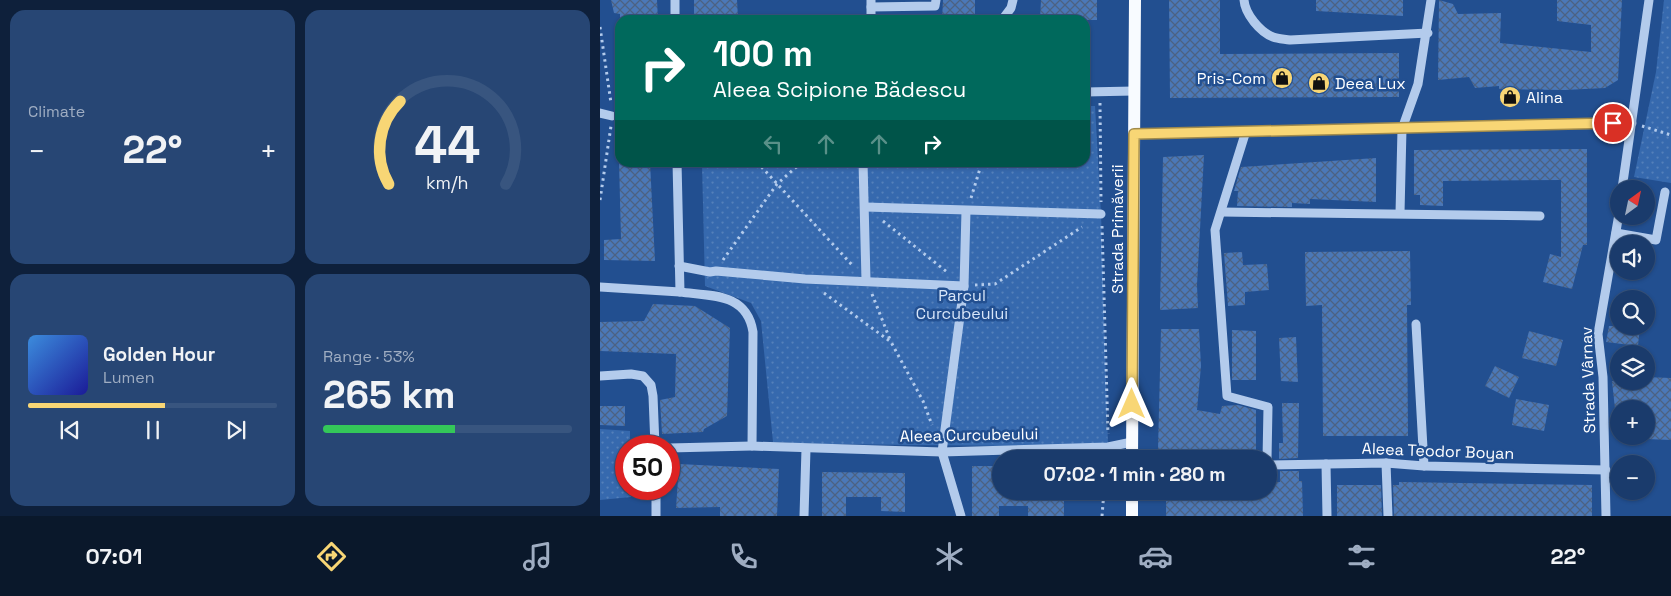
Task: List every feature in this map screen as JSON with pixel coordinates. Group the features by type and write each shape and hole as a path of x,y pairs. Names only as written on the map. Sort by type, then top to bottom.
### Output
{"main road":[{"name":"Strada Primăverii","path":"1132,450 1135,0"},
{"path":"1132,500 1132,516"}],"street":[{"path":"675,0 675,15"},
{"path":"871,4 935,6 936,0"},
{"path":"1006,15 1011,8 1013,0"},
{"path":"1244,0 1255,22 1273,37 1290,40 1428,33"},
{"path":"1400,213 1402,129 1418,84 1432,0"},
{"path":"1623,180 1649,0"},
{"path":"1090,92 1134,91"},
{"path":"600,113 612,116"},
{"path":"1134,134 1632,123"},
{"path":"1246,131 1215,230 1227,396 1268,407 1267,450"},
{"path":"677,167 680,292"},
{"path":"863,167 866,280"},
{"path":"1616,233 1656,240 1665,192"},
{"path":"865,207 1101,214"},
{"path":"961,516 942,452 964,286 966,211"},
{"path":"1222,212 1540,216"},
{"name":"Strada Vârnav","path":"1606,516 1603,377 1598,334 1617,225"},
{"path":"679,266 710,272 805,279 866,280 964,286"},
{"path":"600,287 723,297 742,306 751,318 753,332 752,446"},
{"path":"1416,324 1424,466"},
{"path":"600,376 631,374 643,376 651,385 654,435"},
{"name":"Aleea Curcubeului","path":"680,448 752,446 942,452 1108,447 1132,442"},
{"path":"804,516 806,448"},
{"path":"1386,463 1388,516"},
{"name":"Aleea Teodor Boyan","path":"1277,465 1386,463 1424,466 1606,470"},
{"path":"1326,464 1327,516"},
{"path":"656,500 656,516"}],"path":[{"path":"1100,93 1101,214 1108,447"},
{"path":"1632,123 1671,135"},
{"path":"762,167 866,280 891,342 923,401 942,452"},
{"path":"716,271 777,184 796,167"},
{"path":"966,211 980,167"},
{"path":"865,207 964,286 995,284 1101,214"},
{"path":"805,279 891,342"},
{"path":"1102,516 1103,500"}],"green space":[{"path":"1664,0 1671,0 1671,183 1634,177 1656,72"},
{"name":"Parcul Curcubeului","path":"1090,106 1095,106 1101,214 1108,447 773,442 761,321 751,303 705,286 702,167 1090,167"},
{"path":"600,429 630,431 630,435 615,435 615,499 600,500"}],"building":[{"path":"611,0 657,0 658,15 620,15 614,13"},
{"path":"694,0 737,0 738,15 694,15"},
{"path":"943,0 975,0 975,15 942,15"},
{"path":"1041,0 1097,0 1097,20 1090,20 1090,15 1040,15"},
{"path":"1169,0 1220,0 1220,54 1399,53 1399,97 1170,98"},
{"path":"1316,0 1403,0 1403,16 1316,11"},
{"path":"1439,0 1453,4 1458,14 1501,13 1500,43 1591,52 1591,25 1557,21 1557,0 1622,0 1618,80 1605,88 1565,90 1499,89 1499,86 1475,88 1469,77 1438,80"},
{"path":"1587,149 1587,245 1583,245 1572,289 1543,282 1550,254 1561,257 1561,180 1443,181 1443,206 1420,205 1420,195 1414,195 1414,150"},
{"path":"1204,155 1197,285 1198,308 1160,310 1163,157"},
{"path":"1376,158 1376,202 1310,199 1310,204 1292,203 1292,207 1237,206 1238,191 1234,191 1241,167"},
{"path":"619,167 650,167 655,261 604,260 604,240 621,239"},
{"path":"1410,251 1411,305 1407,305 1408,436 1323,436 1322,305 1306,306 1305,252"},
{"path":"1242,252 1243,265 1267,264 1269,290 1245,292 1245,305 1228,306 1224,253"},
{"path":"653,304 695,306 730,328 727,416 704,429 703,432 662,434 660,400 675,397 676,354 600,351 600,322 644,321"},
{"path":"1609,326 1610,335 1639,335 1638,345 1606,342"},
{"path":"1161,329 1199,329 1201,366 1197,410 1220,414 1222,406 1238,405 1256,410 1256,450 1158,449"},
{"path":"1232,330 1256,331 1256,380 1232,380"},
{"path":"1529,331 1563,340 1556,366 1522,358"},
{"path":"1296,337 1298,382 1281,381 1279,338"},
{"path":"1495,366 1519,377 1509,398 1485,386"},
{"path":"1655,377 1671,378 1671,440 1655,439 1655,400 1614,400 1613,390 1655,390"},
{"path":"1516,399 1549,405 1544,431 1512,425"},
{"path":"1282,403 1299,403 1298,458 1279,459 1279,443 1283,443"},
{"path":"600,406 625,406 625,426 600,425"},
{"path":"680,464 779,469 777,516 720,516 720,507 676,508 677,500 680,500"},
{"path":"972,466 992,466 992,500 1064,500 1064,516 1028,516 1028,506 999,506 999,516 972,516"},
{"path":"1280,471 1299,471 1299,481 1302,481 1303,516 1166,516 1166,500 1277,500 1277,482 1280,482"},
{"path":"822,472 905,473 905,512 881,511 881,497 846,497 846,516 822,516"},
{"path":"1399,482 1592,485 1592,516 1394,516 1393,485 1399,485"},
{"path":"1337,485 1381,485 1382,516 1337,516"}],"place":[{"name":"Pris-Com","path":"1282,78"},
{"name":"Deea Lux","path":"1319,83"},
{"name":"Alina","path":"1510,97"}],"route":[{"path":"1132,404 1134,134 1613,123"}]}
